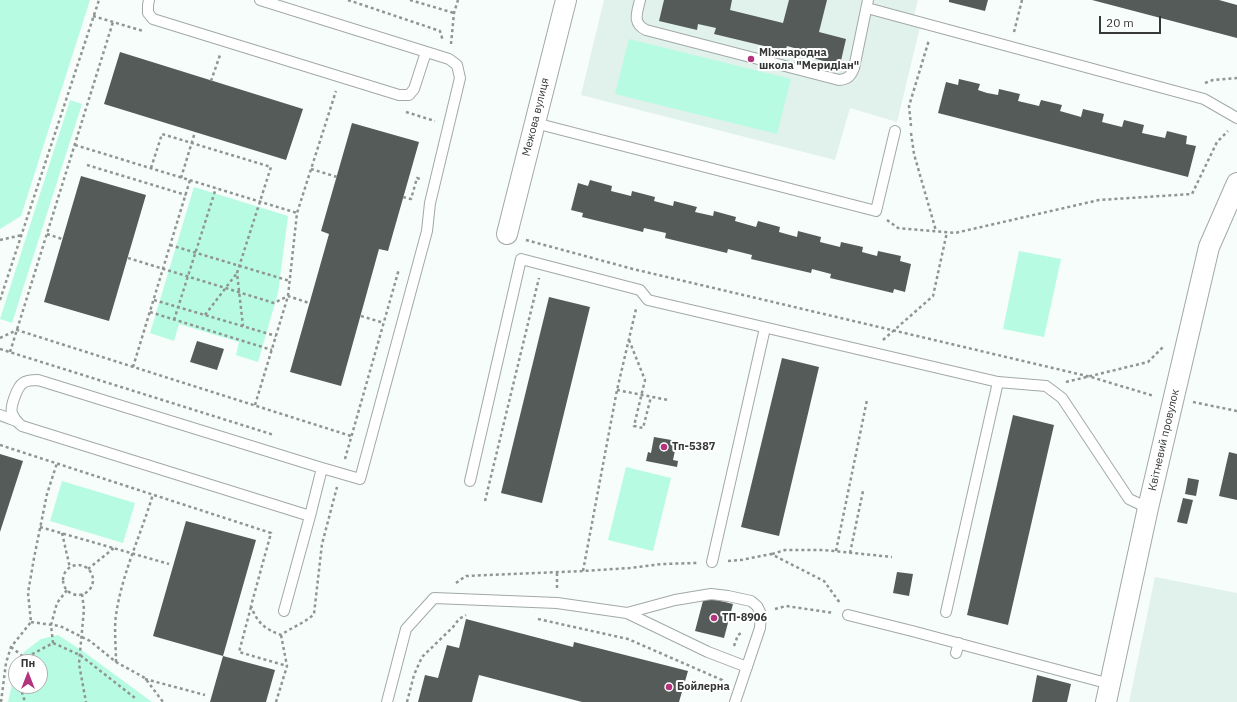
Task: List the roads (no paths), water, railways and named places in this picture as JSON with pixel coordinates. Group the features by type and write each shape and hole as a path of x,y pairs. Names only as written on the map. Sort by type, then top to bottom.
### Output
{"street":[{"name":"Межова вулиця","path":"507,234 566,0"},
{"name":"Квітневий провулок","path":"1108,693 1148,508 1209,247 1237,183"}],"lane":[{"path":"149,0 148,13 153,19 399,95 409,95 414,90 426,52"},
{"path":"16,421 12,413 12,406 18,388 23,383 30,380 38,380 360,479 427,231 430,203 460,78 457,65 449,59 260,0"},
{"path":"640,0 636,18 637,23 646,30 839,80 852,75 868,4 933,25 1204,99 1234,123"},
{"path":"535,122 876,211 895,131"},
{"path":"470,481 521,259 640,290 648,300 998,382 1046,386 1062,398 1129,499 1148,508"},
{"path":"712,562 765,328"},
{"path":"946,612 998,382"},
{"path":"0,415 16,421 22,426 310,516"},
{"path":"284,611 322,468"},
{"path":"627,613 675,600 711,594 751,601 757,606 761,614 760,628 735,702"},
{"path":"387,702 406,630 434,598 557,603 627,613 708,652 747,667"},
{"path":"848,615 959,643 1108,693"},
{"path":"956,653 959,643"}],"place":[{"name":"Міжнародна школа \"Меридіан\"","path":"751,59"},
{"name":"Тп-5387","path":"664,447"},
{"name":"ТП-8906","path":"714,618"},
{"name":"Бойлерна","path":"669,687"}]}
